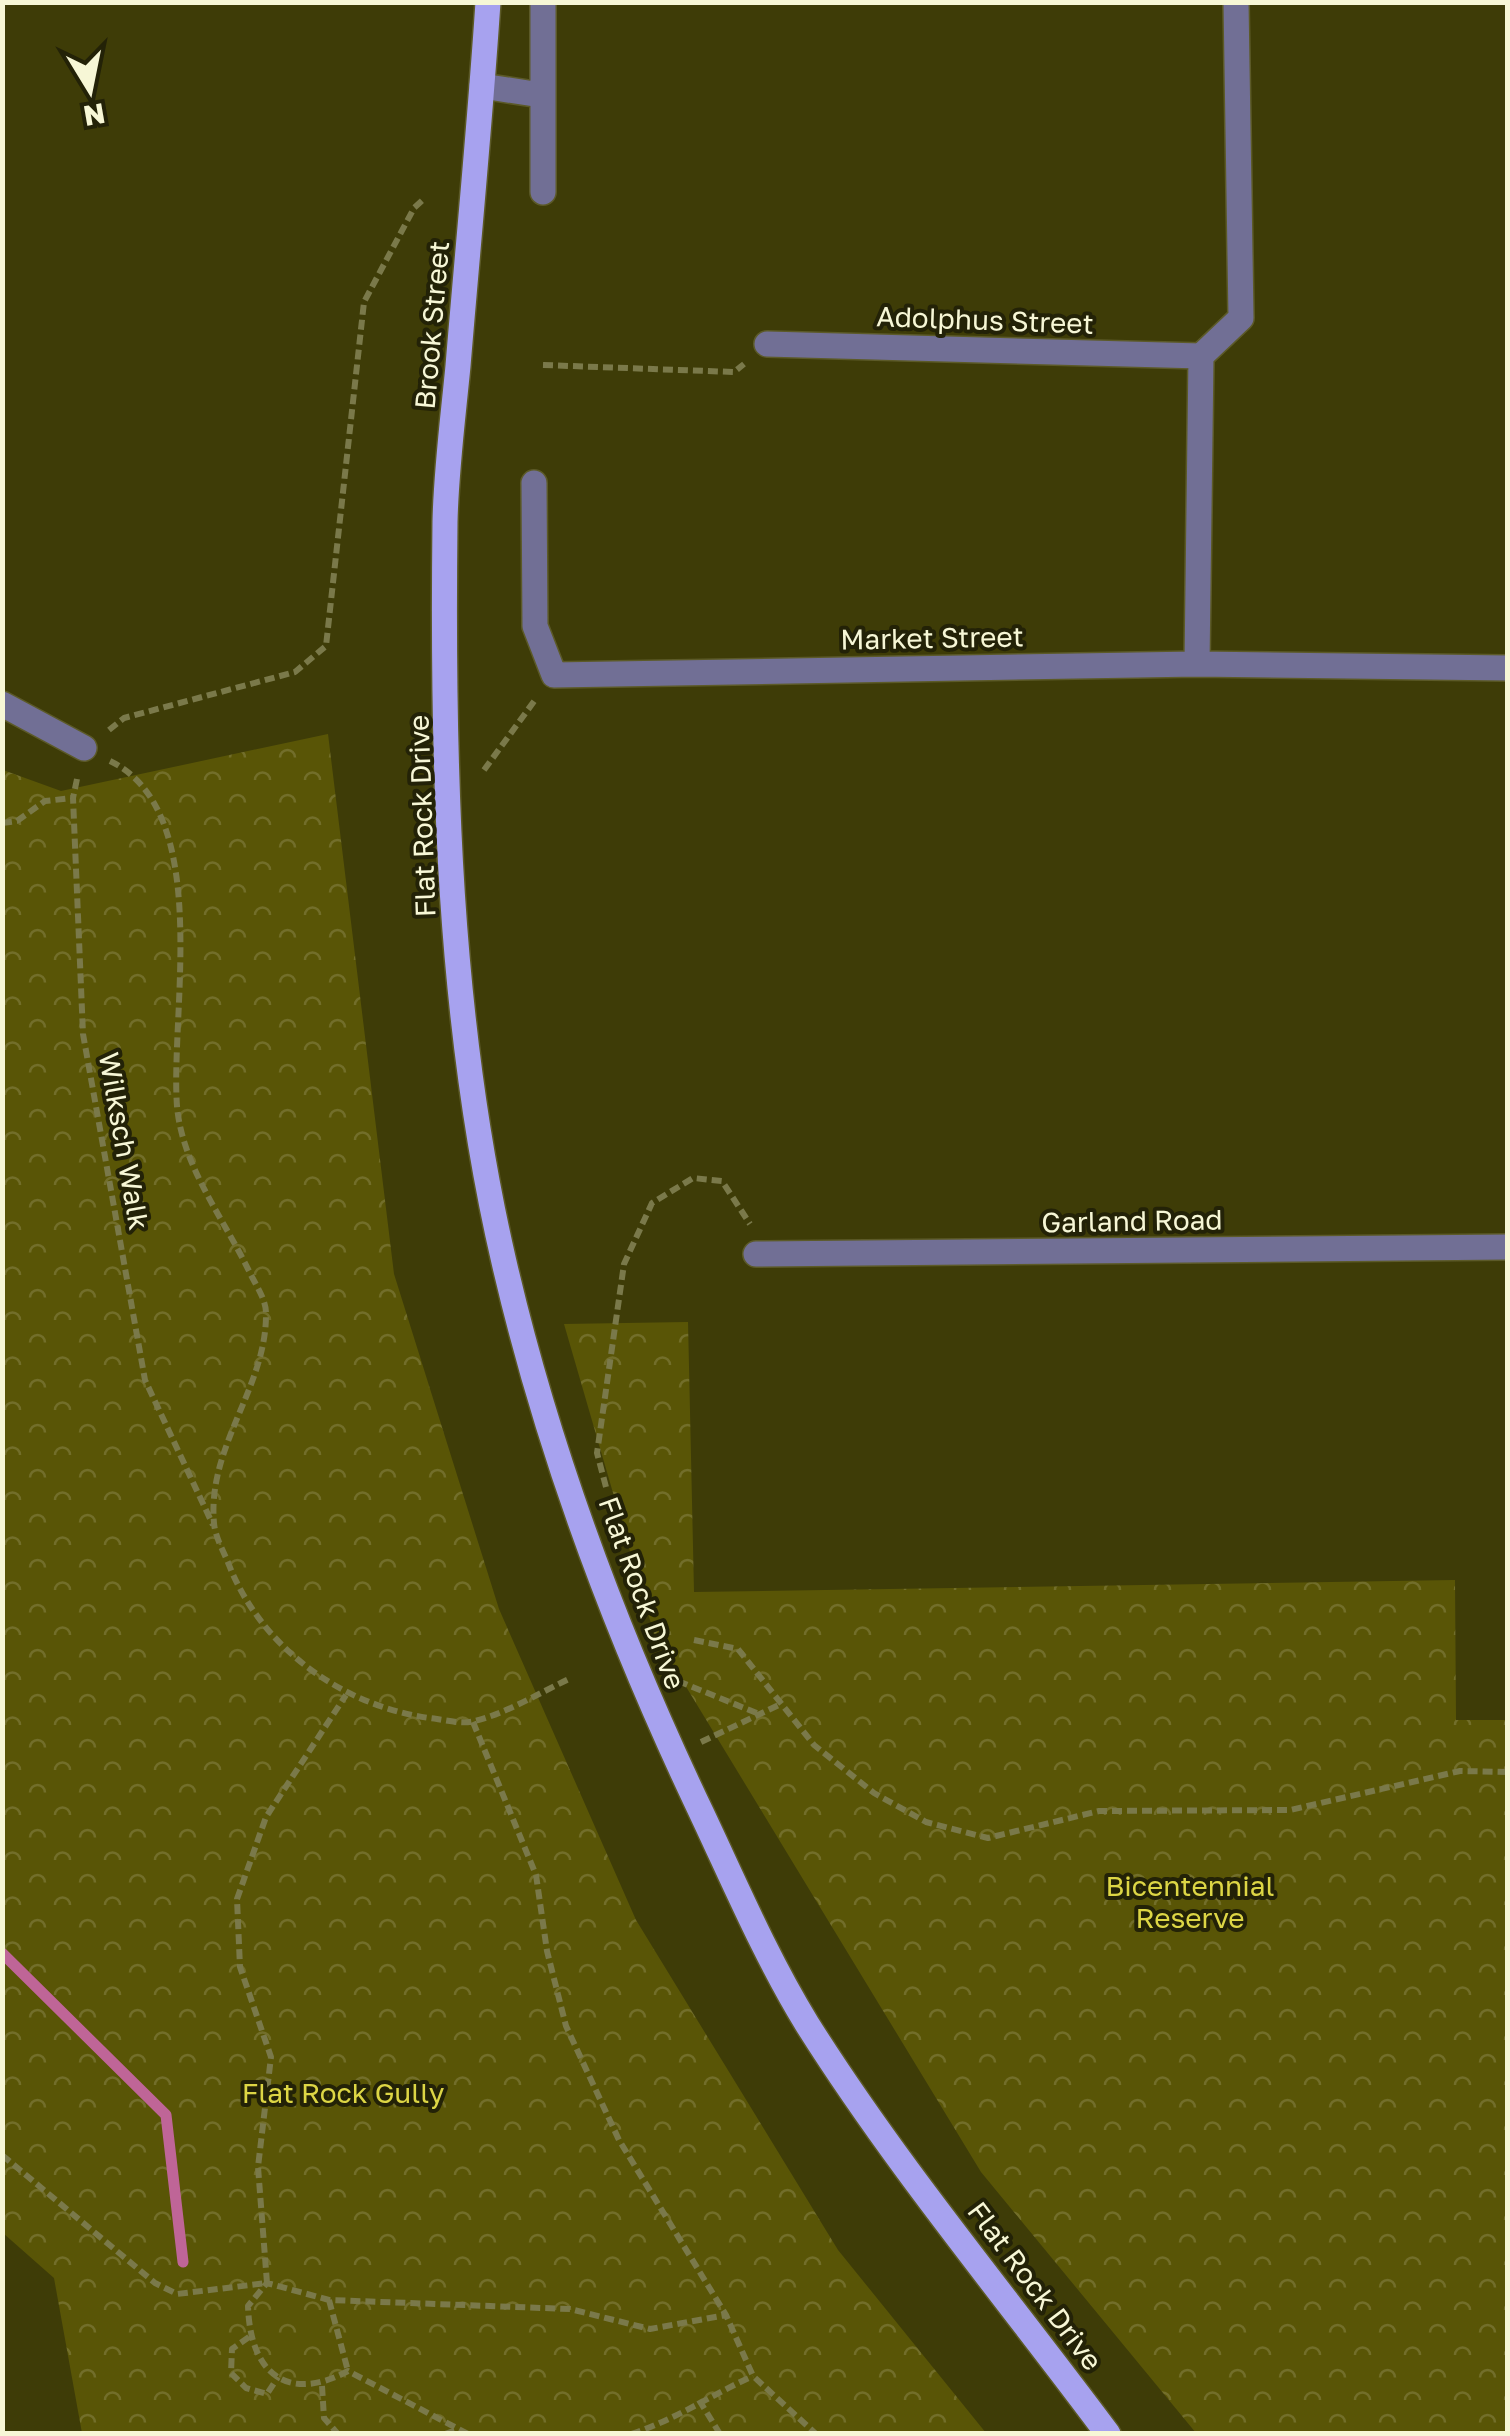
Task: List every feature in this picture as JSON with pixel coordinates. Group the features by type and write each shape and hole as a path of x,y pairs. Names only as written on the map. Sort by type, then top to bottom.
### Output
{"main road":[{"name":"Brook Street","path":"447,653 445,517 488,2"},
{"name":"Flat Rock Drive","path":"447,653 450,846 462,998 483,1156 501,1246 551,1428 598,1568 672,1752 806,2023 908,2168 1108,2434"}],"street":[{"path":"542,192 543,2"},
{"path":"1197,664 1202,356 1240,318 1236,2"},
{"path":"482,86 541,94"},
{"name":"Adolphus Street","path":"767,344 1202,356"},
{"path":"534,482 535,626 554,675"},
{"name":"Market Street","path":"554,675 1197,664 1508,668"},
{"path":"2,704 84,748"},
{"name":"Garland Road","path":"756,1254 1508,1247"}],"path":[{"path":"214,1526 216,1475 264,1350 267,1308 184,1145 178,1107 180,909 168,828 130,770 84,748 124,718 295,672 326,646 364,302 414,208 425,198"},
{"path":"543,365 734,372 767,344"},
{"path":"484,770 554,675"},
{"name":"Wilksch Walk","path":"84,748 72,798 83,1034 146,1380 214,1526 240,1594 274,1637 346,1694 400,1715 473,1722"},
{"path":"2,823 17,821 45,801 72,798"},
{"path":"611,1503 596,1453 624,1264 652,1203 693,1178 722,1181 749,1216 756,1254"},
{"path":"694,1640 738,1650 814,1746 874,1793 926,1822 988,1838 1099,1811 1290,1810 1460,1771 1508,1772"},
{"path":"670,1666 678,1682 758,1714"},
{"path":"571,1678 473,1722 536,1875 547,1951 566,2026 619,2140 726,2315 752,2376 816,2434"},
{"path":"346,1694 266,1817 237,1898 240,1966 271,2057 258,2167 267,2283 248,2306 249,2336 260,2364 278,2378 322,2385 348,2371"},
{"path":"672,1752 781,1704"},
{"path":"2,2155 166,2289 178,2294 267,2283 328,2300 570,2309 650,2329 726,2315"},
{"path":"328,2300 348,2371 464,2431"},
{"path":"249,2336 232,2349 231,2373 246,2388 267,2394 278,2378"},
{"path":"631,2434 670,2422 699,2400 752,2376"},
{"path":"322,2385 324,2418 338,2434"},
{"path":"699,2400 720,2434"},
{"path":"445,2434 464,2431"}],"green space":[{"name":"Flat Rock Gully","path":"328,734 394,1274 499,1609 636,1920 838,2250 986,2433 82,2433 54,2278 3,2233 3,770 61,791"},
{"name":"Bicentennial Reserve","path":"688,1322 694,1592 1455,1580 1456,1720 1507,1720 1507,2433 1196,2433 981,2172 654,1634 564,1324"}],"waterway":[{"path":"2,1953 166,2115 183,2262"}]}
